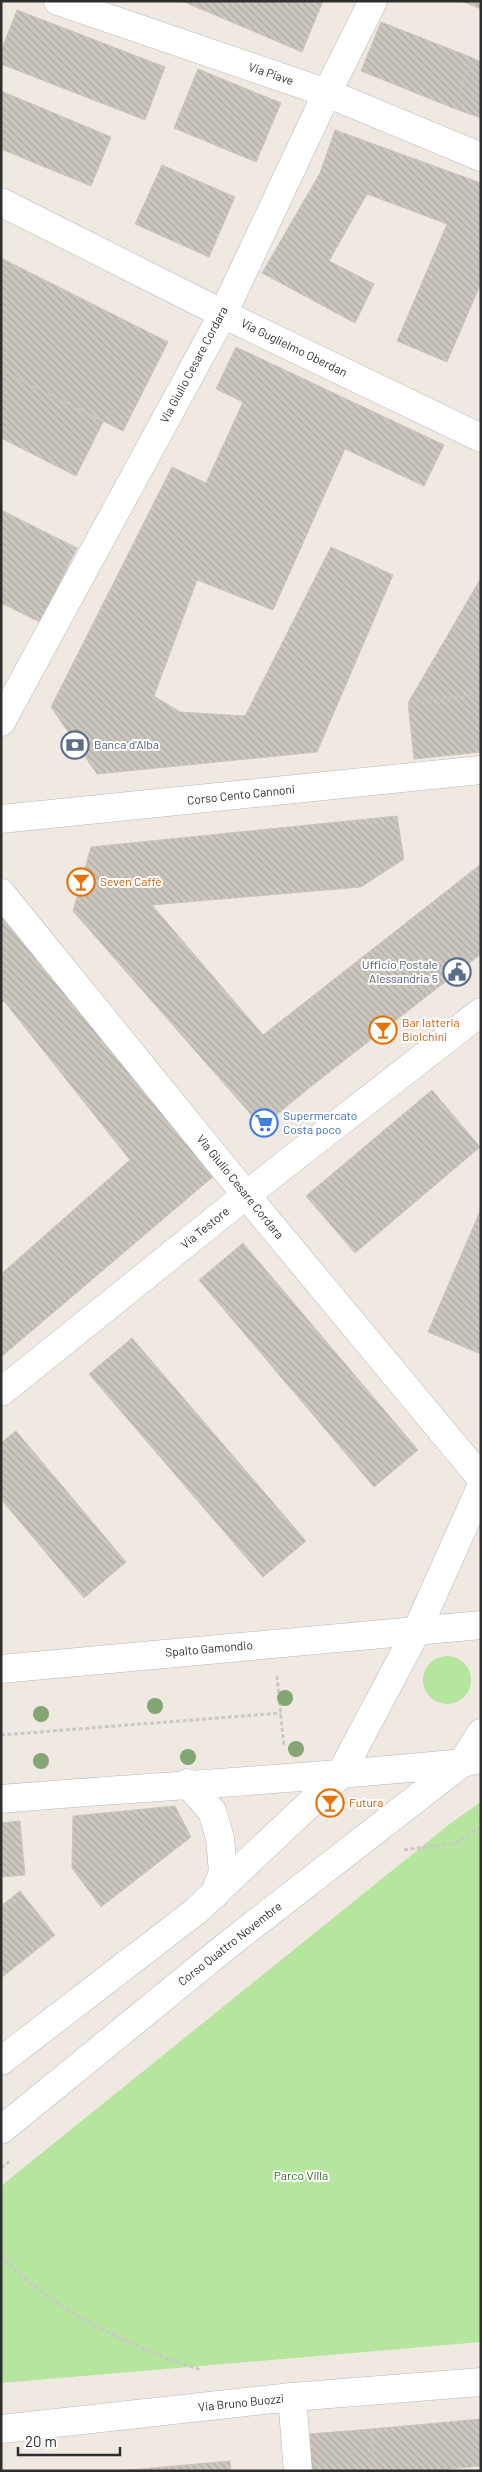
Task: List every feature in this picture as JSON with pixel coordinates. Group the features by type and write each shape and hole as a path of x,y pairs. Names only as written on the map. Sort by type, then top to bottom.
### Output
{"street":[{"name":"Via Piave","path":"58,1 326,93 481,157"},
{"name":"Via Giulio Cesare Cordara","path":"1,722 223,314 326,93 373,1"},
{"name":"Via Guglielmo Oberdan","path":"1,202 223,314 481,438"},
{"name":"Corso Cento Cannoni","path":"1,819 481,770"},
{"name":"Via Giulio Cesare Cordara","path":"1,893 246,1195 481,1478"},
{"name":"Via Testore","path":"1,1392 246,1195 481,1012"},
{"path":"1,2061 214,1895 340,1776 417,1630 481,1487"},
{"name":"Spalto Gamondio","path":"1,1669 481,1625"},
{"path":"1,1799 187,1784 340,1776 471,1761 481,1733"},
{"name":"Corso Quattro Novembre","path":"1,2130 229,1944 471,1761"},
{"path":"187,1784 212,1811 220,1838 223,1872 214,1895"},
{"name":"Via Bruno Buozzi","path":"1,2429 292,2398 481,2382"},
{"path":"292,2398 298,2471"}],"path":[{"path":"1,1735 281,1713"},
{"path":"398,1855 406,1849 455,1843 481,1828"},
{"path":"1,2255 14,2270 76,2316 173,2361 201,2370"}],"green space":[{"path":"442,1656 452,1656 464,1663 471,1675 471,1685 464,1697 452,1704 442,1704 434,1700 427,1693 423,1685 423,1675 427,1667 434,1660"},
{"name":"Parco Villa","path":"481,1802 481,2342 1,2383 1,2186 451,1823"}],"building":[{"path":"182,1 323,1 302,52"},
{"path":"461,1 481,1 481,9"},
{"path":"17,10 165,67 145,120 1,64 1,51"},
{"path":"381,22 473,58 453,108 361,71"},
{"path":"473,58 481,62 481,118 453,108"},
{"path":"198,69 281,103 256,162 174,128"},
{"path":"1,91 111,137 91,186 1,149"},
{"path":"335,130 481,183 481,283 447,362 397,341 447,224 367,194 329,261 374,284 355,323 262,273 320,173"},
{"path":"162,165 235,197 209,257 135,224"},
{"path":"1,258 168,342 123,431 1,370"},
{"path":"236,347 444,445 424,486 345,449 273,610 197,580 154,696 180,712 245,716 331,547 393,575 317,752 97,774 51,707 172,467 206,483 243,402 216,389"},
{"path":"1,370 103,422 76,476 1,438"},
{"path":"1,510 77,548 40,622 1,603"},
{"path":"481,578 481,694 408,703"},
{"path":"481,694 481,752 414,759 408,703"},
{"path":"397,816 404,859 361,887 152,905 263,1035 481,864 481,954 262,1127 73,911 91,847"},
{"path":"1,910 222,1169 1,1357 1,1274 130,1160 4,1001 1,1002"},
{"path":"432,1090 480,1147 355,1253 306,1196"},
{"path":"481,1209 481,1354 428,1332"},
{"path":"243,1243 418,1450 374,1487 199,1280"},
{"path":"132,1338 306,1541 263,1577 89,1374"},
{"path":"16,1431 126,1562 84,1598 1,1499 1,1443"},
{"path":"175,1806 191,1837 101,1907 72,1868 73,1816"},
{"path":"20,1821 25,1875 1,1877 1,1823"},
{"path":"20,1891 55,1935 1,1978 1,1906"},
{"path":"481,2419 481,2466 425,2471 375,2471 371,2429"},
{"path":"371,2429 375,2471 312,2471 309,2434"},
{"path":"230,2461 231,2471 118,2471"}],"place":[{"name":"Banca d'Alba","path":"75,745"},
{"name":"Seven Caffè","path":"81,882"},
{"name":"Ufficio Postale Alessandria 5","path":"457,972"},
{"name":"Bar latteria Biolchini","path":"383,1030"},
{"name":"Supermercato Costa poco","path":"264,1123"},
{"name":"Futura","path":"330,1803"}]}
